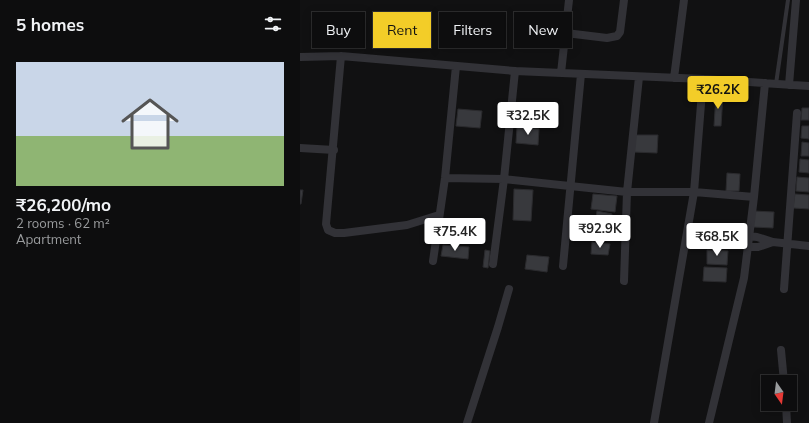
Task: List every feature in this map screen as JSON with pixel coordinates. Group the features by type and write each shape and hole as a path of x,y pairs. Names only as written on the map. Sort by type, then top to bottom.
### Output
{"street":[{"path":"568,12 569,0"},
{"path":"572,33 607,38 617,36 620,32 624,0"},
{"path":"674,78 684,0"},
{"path":"789,85 796,0"},
{"path":"561,73 564,48"},
{"path":"300,56 341,56 515,71 703,79 809,86"},
{"path":"341,56 334,150 326,224 328,230 335,233 360,231 407,224 440,215"},
{"path":"432,261 445,178 456,66"},
{"path":"493,264 504,179 515,71"},
{"path":"564,266 581,74"},
{"path":"624,281 627,192 639,77"},
{"path":"654,423 694,192 703,79"},
{"path":"709,423 744,278 765,83"},
{"path":"784,289 797,113"},
{"path":"300,148 334,150"},
{"path":"445,178 504,179 627,192 694,192 754,196"},
{"path":"749,236 774,242 809,246"},
{"path":"748,247 758,247 774,242"},
{"path":"467,423 509,289"},
{"path":"781,350 783,375"},
{"path":"786,411 787,423"}],"lane":[{"path":"776,84 788,0"}],"building":[{"path":"716,94 723,95 721,126 714,126"},
{"path":"802,108 809,108 809,120 801,120"},
{"path":"458,109 482,111 480,128 456,126"},
{"path":"802,126 809,126 809,139 801,138"},
{"path":"517,127 539,129 538,145 516,143"},
{"path":"634,135 658,135 657,153 633,152"},
{"path":"802,142 809,143 809,156 801,156"},
{"path":"800,159 809,160 809,173 799,172"},
{"path":"727,173 740,174 739,191 726,191"},
{"path":"797,177 809,178 809,192 796,191"},
{"path":"514,189 533,190 531,221 513,220"},
{"path":"300,190 303,190 301,204 300,204"},
{"path":"593,194 617,196 615,212 591,209"},
{"path":"795,194 809,195 809,209 793,208"},
{"path":"597,211 612,214 611,226 595,224"},
{"path":"754,211 774,212 773,228 753,227"},
{"path":"592,242 610,244 608,255 591,254"},
{"path":"443,245 469,247 468,259 441,256"},
{"path":"485,250 490,251 488,268 483,267"},
{"path":"707,250 728,251 727,265 707,264"},
{"path":"527,255 549,257 547,272 525,269"},
{"path":"704,267 727,268 726,282 703,281"}]}
